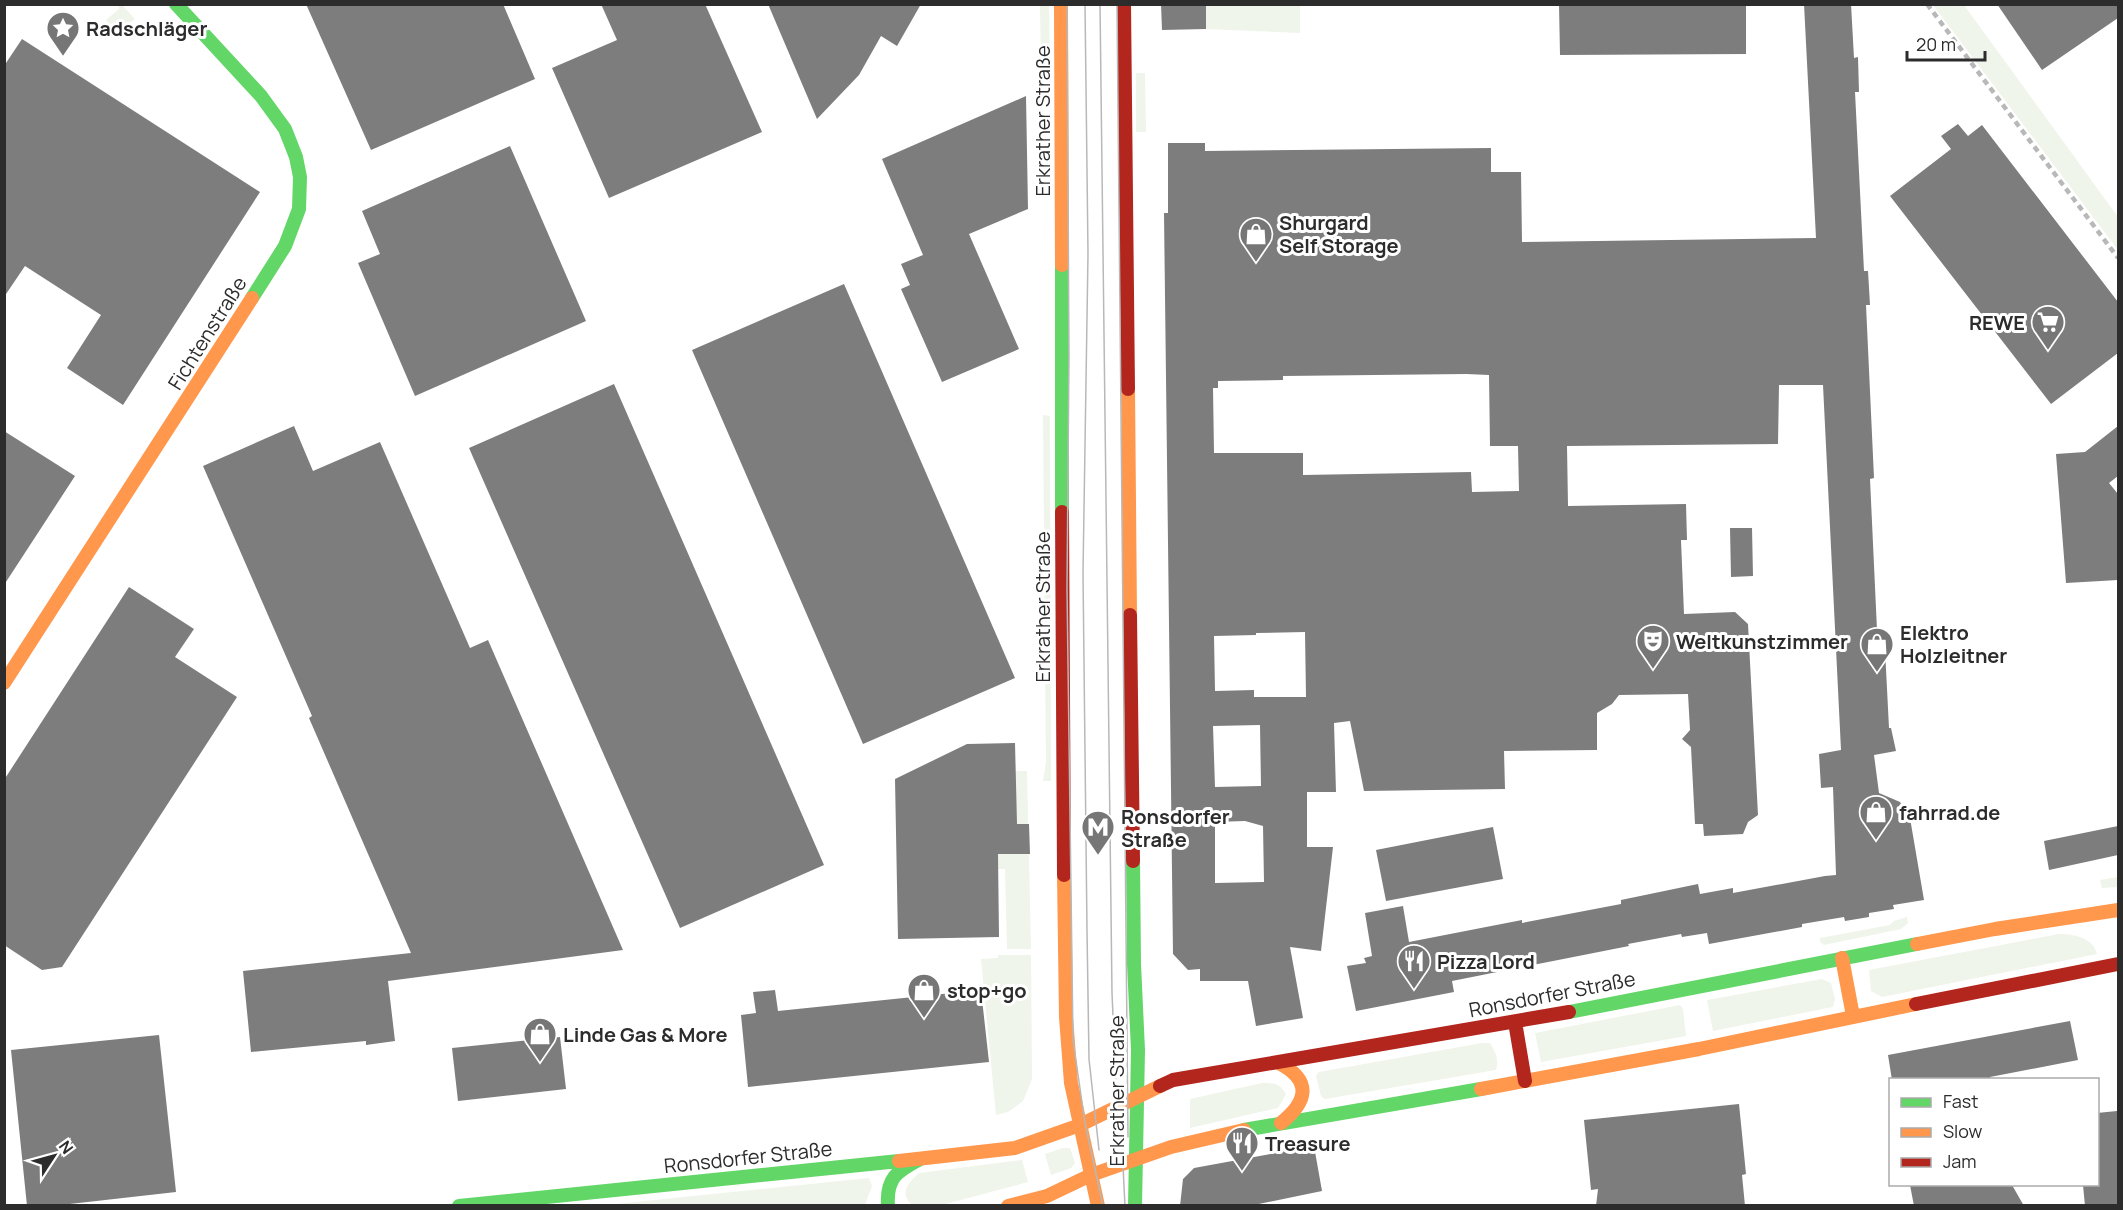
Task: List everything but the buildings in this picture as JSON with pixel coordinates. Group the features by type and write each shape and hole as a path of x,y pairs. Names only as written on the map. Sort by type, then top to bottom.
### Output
{"main road":[{"name":"Fichtenstraße","path":"4,683 285,246 299,209 300,177 296,157 285,129 261,96 176,4"},
{"name":"Erkrather Straße","path":"1061,4 1063,171 1061,586 1066,1017 1071,1083 1098,1206"},
{"name":"Erkrather Straße","path":"1124,4 1134,964 1138,1050 1136,1206"},
{"name":"Ronsdorfer Straße","path":"459,1206 1015,1148 1080,1125 1136,1098 1164,1072 1279,1063 1515,1022 1995,929 2118,910"},
{"path":"1842,958 1853,1016"},
{"path":"1008,1206 1047,1196 1091,1175 1172,1147 1281,1123 1700,1049 1853,1016 2118,964"},
{"path":"1515,1022 1525,1081"},
{"path":"1138,1050 1164,1072"},
{"path":"1279,1063 1295,1073 1300,1081 1302,1094 1300,1106 1281,1123"},
{"path":"1115,1124 1136,1098"},
{"path":"1091,1175 1099,1148"},
{"path":"888,1206 888,1188 891,1179 896,1173 920,1159"},
{"path":"1047,1196 1066,1202"}],"shaded area":[{"path":"117,5 122,5 135,19 126,26 110,25 106,20 120,8"},
{"path":"1040,5 1049,5 1050,64 1041,63"},
{"path":"1206,5 1300,5 1300,33 1206,29"},
{"path":"1933,5 1964,5 2118,217 2118,250"},
{"path":"1136,73 1145,73 1146,132 1136,132"},
{"path":"1043,415 1050,416 1051,781 1043,781 1046,762"},
{"path":"1016,771 1027,771 1031,949 1007,949 1005,869 998,869 997,806"},
{"path":"2118,877 2118,887 2102,888 2100,880"},
{"path":"1907,917 1908,923 1901,929 1824,945 1820,942 1820,938 1890,925 1894,921"},
{"path":"2059,934 2087,940 2095,948 2097,954 1882,997 1871,991 1869,970"},
{"path":"998,955 1031,955 1032,1079 1023,1101 1008,1112 996,1115 981,959 998,958"},
{"path":"1822,979 1831,983 1835,999 1833,1007 1713,1031 1707,1000"},
{"path":"1680,1005 1683,1009 1686,1036 1541,1062 1535,1033"},
{"path":"1490,1043 1494,1050 1497,1060 1496,1070 1325,1099 1321,1096 1316,1076 1319,1072"},
{"path":"1262,1083 1276,1084 1284,1090 1286,1094 1278,1108 1190,1128 1190,1099"},
{"path":"1070,1148 1075,1163 1071,1168 1051,1175 1045,1154"},
{"path":"1022,1160 1028,1182 942,1205 912,1205 906,1196 906,1188 919,1173"},
{"path":"869,1178 872,1186 865,1205 596,1206"}],"tram line":[{"path":"1067,4 1069,357 1067,589 1073,1040 1085,1123 1103,1206"},
{"path":"1085,4 1088,254 1083,573 1087,931 1089,1059 1099,1150"},
{"path":"1100,4 1112,993 1117,1107 1122,1146 1125,1206"},
{"path":"1117,4 1128,1137"}],"railway":[{"path":"1927,4 2118,258"}],"traffic: fast":[{"path":"176,4 261,96 285,129 296,157 300,177 299,209 285,246 252,298"},
{"path":"1062,265 1062,512"},
{"path":"1133,861 1138,1050 1135,1206"},
{"path":"1569,1012 1917,944"},
{"path":"1244,1130 1481,1089"},
{"path":"888,1206 889,1189 895,1176 905,1167 920,1159"},
{"path":"459,1206 899,1161"}],"traffic: slow":[{"path":"1061,4 1062,265"},
{"path":"4,683 252,298"},
{"path":"1128,389 1130,615"},
{"path":"1064,875 1066,1017 1071,1083 1098,1206"},
{"path":"1917,944 2118,910"},
{"path":"1842,958 1853,1016"},
{"path":"1481,1089 1699,1049 1916,1004"},
{"path":"1279,1063 1297,1077 1302,1092 1301,1100 1281,1123"},
{"path":"899,1161 1015,1148 1080,1125 1160,1086"},
{"path":"1008,1206 1047,1196 1091,1175 1171,1147 1244,1130"}],"traffic: jam":[{"path":"1124,4 1128,389"},
{"path":"1062,512 1064,875"},
{"path":"1130,615 1133,861"},
{"path":"1916,1004 2118,964"},
{"path":"1160,1086 1173,1080 1569,1012"},
{"path":"1515,1022 1525,1081"}],"place":[{"name":"Radschläger","path":"63,57"},
{"name":"Shurgard Self Storage","path":"1256,263"},
{"name":"REWE","path":"2048,351"},
{"name":"Weltkunstzimmer","path":"1653,670"},
{"name":"Elektro Holzleitner","path":"1877,673"},
{"name":"fahrrad.de","path":"1876,841"},
{"name":"Ronsdorfer Straße","path":"1098,856"},
{"name":"Pizza Lord","path":"1414,990"},
{"name":"stop+go","path":"924,1019"},
{"name":"Linde Gas & More","path":"540,1063"},
{"name":"Treasure","path":"1242,1172"}]}
